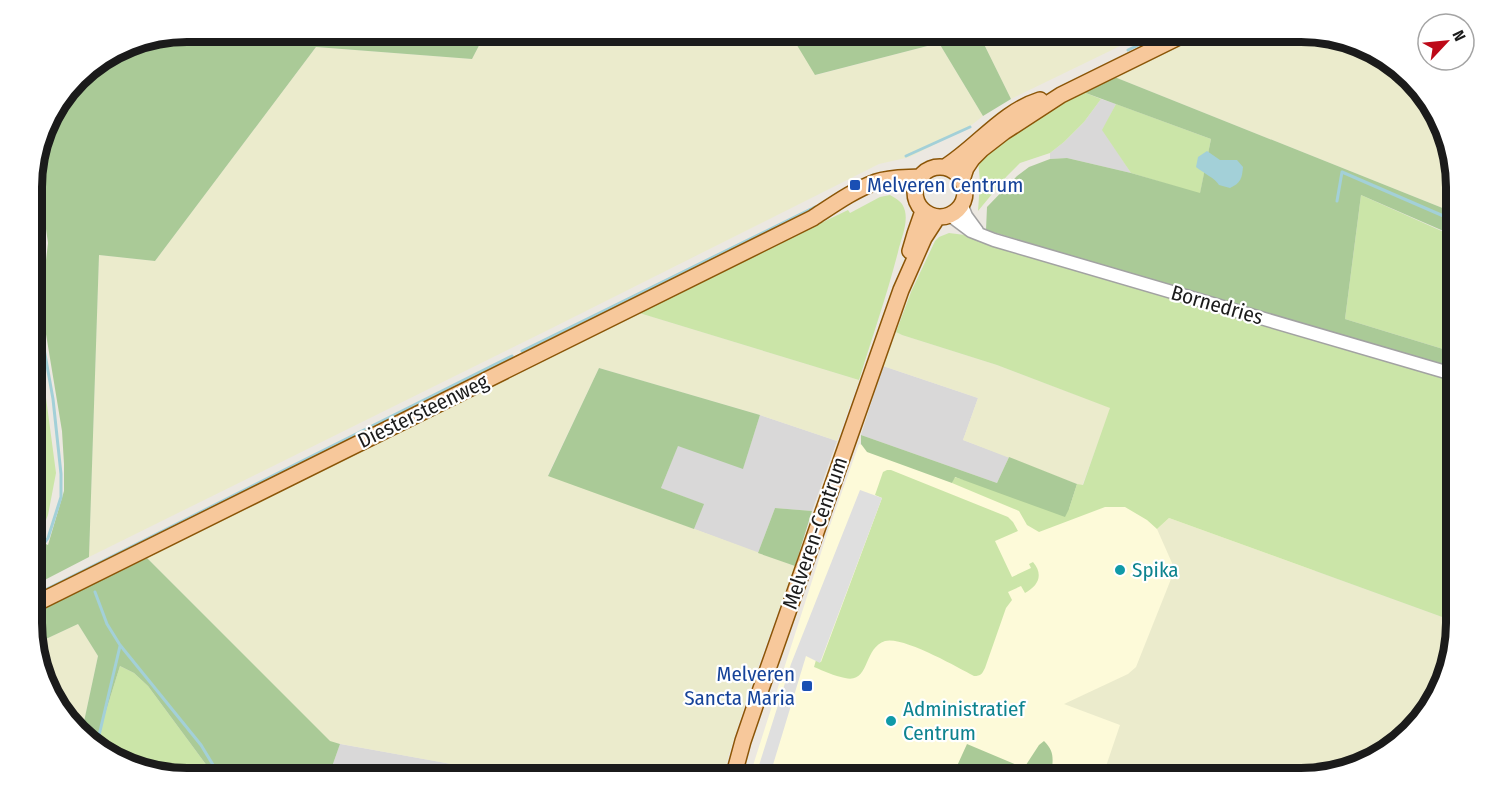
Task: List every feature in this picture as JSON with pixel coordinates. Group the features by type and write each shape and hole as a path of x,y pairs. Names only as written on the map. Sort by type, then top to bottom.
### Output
{"main road":[{"path":"963,180 966,168 972,159 1004,132 1061,95 1169,42"},
{"path":"945,167 1019,110 1032,103 1061,95"},
{"path":"934,167 945,167 958,174 963,180 966,196 943,213 916,201 915,195 920,177 934,167"},
{"name":"Diestersteenweg","path":"42,601 813,218 848,195 877,182 893,178 920,177"},
{"name":"Diestersteenweg","path":"813,218 892,188 901,188 915,195"},
{"name":"Melveren-Centrum","path":"736,768 756,703 901,290 915,234 943,213"}],"street":[{"name":"Bornedries","path":"943,213 966,216 980,234 994,240 1446,372"}],"shaded area":[{"path":"1101,99 1116,104 1103,130 1131,173 1067,158 1050,159 1050,153 1084,122"},
{"path":"883,366 978,398 963,440 1009,457 997,483 861,435"},
{"path":"760,415 837,441 812,511 775,508 758,553 694,529 703,504 661,488 678,445 743,468"},
{"path":"859,444 995,490 1009,457 1077,484 1316,570 1112,768 752,768 828,531"},
{"path":"860,490 882,498 820,663 806,656 772,768 758,768 791,664"},
{"path":"340,744 474,768 332,768"}],"green space":[{"path":"187,42 481,42 472,59 316,47 155,261 99,255 89,557 42,581 42,542 48,545 64,491 62,431 43,316 43,286 48,243 46,229 42,225 43,168 57,123 72,99 91,78 123,57 150,47"},
{"path":"481,42 795,42 816,75 939,43 983,116 969,127 910,157 879,164 89,557 99,255 155,261 316,47 472,59"},
{"path":"795,42 983,42 1011,99 983,116 939,43 815,75"},
{"path":"983,42 1128,42 1011,99"},
{"path":"1182,42 1320,43 1356,53 1381,66 1397,78 1427,115 1435,132 1445,168 1446,209 1112,76"},
{"path":"1112,76 1446,209 1446,232 1361,195 1345,319 1446,350 1446,367 986,230 987,207 1017,176 1029,167 1050,159 1067,158 1200,193 1211,139 1083,92"},
{"path":"1083,92 1101,99 1084,122 1050,153 1020,163 978,211 980,182 978,160 1034,119"},
{"path":"1116,104 1211,139 1200,194 1131,173 1102,130"},
{"path":"890,195 903,205 906,216 905,226 859,380 636,312 848,210 850,213 880,197"},
{"path":"1361,195 1446,233 1446,350 1345,319"},
{"path":"949,233 965,235 1446,376 1446,618 1169,518 1157,529 1125,507 1105,507 1039,532 1027,525 1019,511 952,483 954,477 1069,509 1077,484 1083,485 1110,408 997,365 896,332 911,292 939,237"},
{"path":"636,312 859,380 837,441 760,415 599,368 548,475 795,566 749,691 726,768 473,768 330,742 147,558"},
{"path":"896,332 997,365 1111,408 1082,486 963,440 978,398 883,366"},
{"path":"42,368 56,473 48,515 42,531"},
{"path":"599,368 760,415 743,469 678,446 661,488 704,504 694,529 548,476"},
{"path":"861,435 997,483 1009,457 1077,484 1065,517 955,477 952,483 867,452 861,444"},
{"path":"887,470 1008,517 1018,531 995,541 1012,577 1031,568 1029,564 1033,562 1038,571 1036,584 1025,593 1021,586 1008,592 1012,600 1006,608 985,668 980,675 974,676 930,653 893,641 885,641 878,645 863,671 859,676 853,678 837,676 814,667 816,660 821,662 882,498 875,495 883,472"},
{"path":"775,508 812,511 795,566 758,553"},
{"path":"1169,518 1446,618 1445,642 1438,669 1422,703 1397,732 1381,744 1365,753 1329,765 1310,768 1105,768 1120,725 1064,704 1128,674 1136,667 1173,574 1172,563 1157,529"},
{"path":"147,558 330,741 340,744 332,768 209,768 148,686 134,673 120,666 98,737 83,724 98,656 78,624 43,640 42,610"},
{"path":"78,624 98,656 83,724 66,703 57,687 43,640"},
{"path":"120,666 134,673 148,686 209,768 168,767 150,763 123,753 98,737"},
{"path":"1044,741 1050,748 1052,768 1024,768"},
{"path":"967,744 1024,768 1004,768 997,765 996,768 957,768"}],"water":[{"path":"1207,151 1220,160 1237,160 1243,167 1237,184 1230,188 1219,185 1196,167 1198,157"}],"waterway":[{"path":"1128,50 1144,42"},
{"path":"906,156 970,127"},
{"path":"1337,201 1342,172 1446,217"},
{"path":"522,351 815,207"},
{"path":"42,238 42,252"},
{"path":"42,335 53,399 61,474 61,497 48,538 42,546"},
{"path":"42,591 512,356"},
{"path":"95,592 107,624 120,645 201,745 215,768"},
{"path":"98,738 120,646"}],"place":[{"name":"Melveren Centrum","path":"855,185"},
{"name":"Spika","path":"1120,570"},
{"name":"Melveren Sancta Maria","path":"807,686"},
{"name":"Administratief Centrum","path":"891,721"}]}
